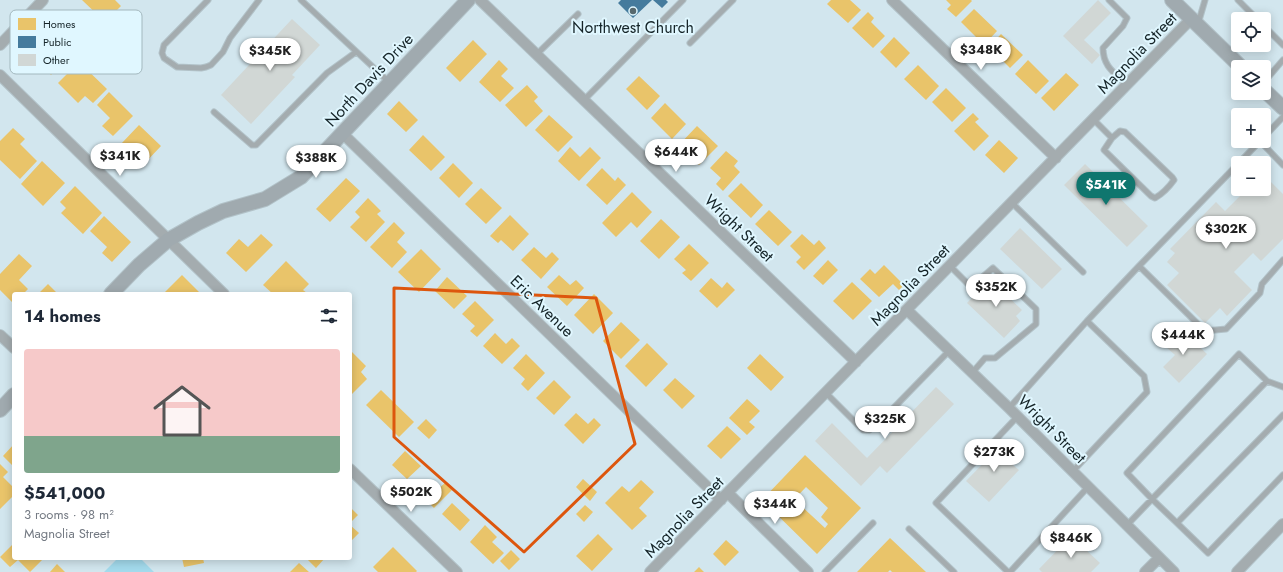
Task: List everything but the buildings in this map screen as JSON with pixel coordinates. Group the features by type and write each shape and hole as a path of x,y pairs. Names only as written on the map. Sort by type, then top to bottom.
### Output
{"street":[{"path":"33,10 43,0"},
{"name":"North Davis Drive","path":"113,292 139,265 168,240 223,211 265,199 300,177 468,0"},
{"name":"Wright Street","path":"480,0 856,362"},
{"path":"892,0 1056,158"},
{"path":"1176,2 1234,60"},
{"name":"Magnolia Street","path":"650,572 1093,119 1127,85 1195,22"},
{"path":"0,45 10,35"},
{"path":"0,75 222,292"},
{"path":"1271,97 1283,108"},
{"name":"Eric Avenue","path":"342,133 724,496 808,572"},
{"name":"Wright Street","path":"907,310 1018,416 1174,572"},
{"path":"0,335 12,346"},
{"path":"0,410 12,397"},
{"path":"352,471 457,572"},
{"path":"1237,572 1283,524"},
{"path":"1145,572 1159,558"}],"lane":[{"path":"208,0 164,46 162,53 164,58 177,67 201,68 211,65 223,52 230,38 259,0"},
{"path":"301,0 306,2 356,52 390,83"},
{"path":"584,100 683,0"},
{"path":"690,43 732,0"},
{"path":"1109,0 1127,18 1123,26 1103,48 1103,54 1106,66 1127,85"},
{"path":"1195,22 1205,0"},
{"path":"1238,0 1250,12"},
{"path":"537,54 578,14"},
{"path":"1271,33 1283,45"},
{"path":"214,112 252,145 256,145 327,73 356,52"},
{"path":"1271,74 1283,60"},
{"path":"1271,129 1283,117"},
{"path":"1093,119 1112,138"},
{"path":"1120,132 1125,132 1172,177 1174,180 1172,183 1155,198 1151,196 1104,150 1112,138 1120,132"},
{"path":"1245,156 1253,148"},
{"path":"1267,148 1283,165"},
{"path":"1009,408 1086,321 1231,170"},
{"path":"1012,202 1083,272"},
{"path":"1139,266 1205,331 1226,329 1260,292 1262,284 1283,260"},
{"path":"950,266 971,287 993,268 1036,308 1036,324 995,358 985,358 972,372"},
{"path":"1073,471 1148,392 1144,376 1086,321"},
{"path":"826,393 863,430 869,430 877,425 950,351"},
{"path":"1283,387 1267,381 1239,354 1127,473 1208,553 1283,475"},
{"path":"1127,525 1267,381"},
{"path":"1177,523 1283,415"},
{"path":"1018,416 936,503 1009,572 1088,487"},
{"path":"825,572 872,523"},
{"path":"909,529 954,572"}],"highlighted area":[{"path":"394,288 596,298 635,444 524,552 394,437"}],"shaded area":[{"path":"116,560 142,560 154,572 104,572"}],"place":[{"name":"Northwest Church","path":"633,11"}]}
